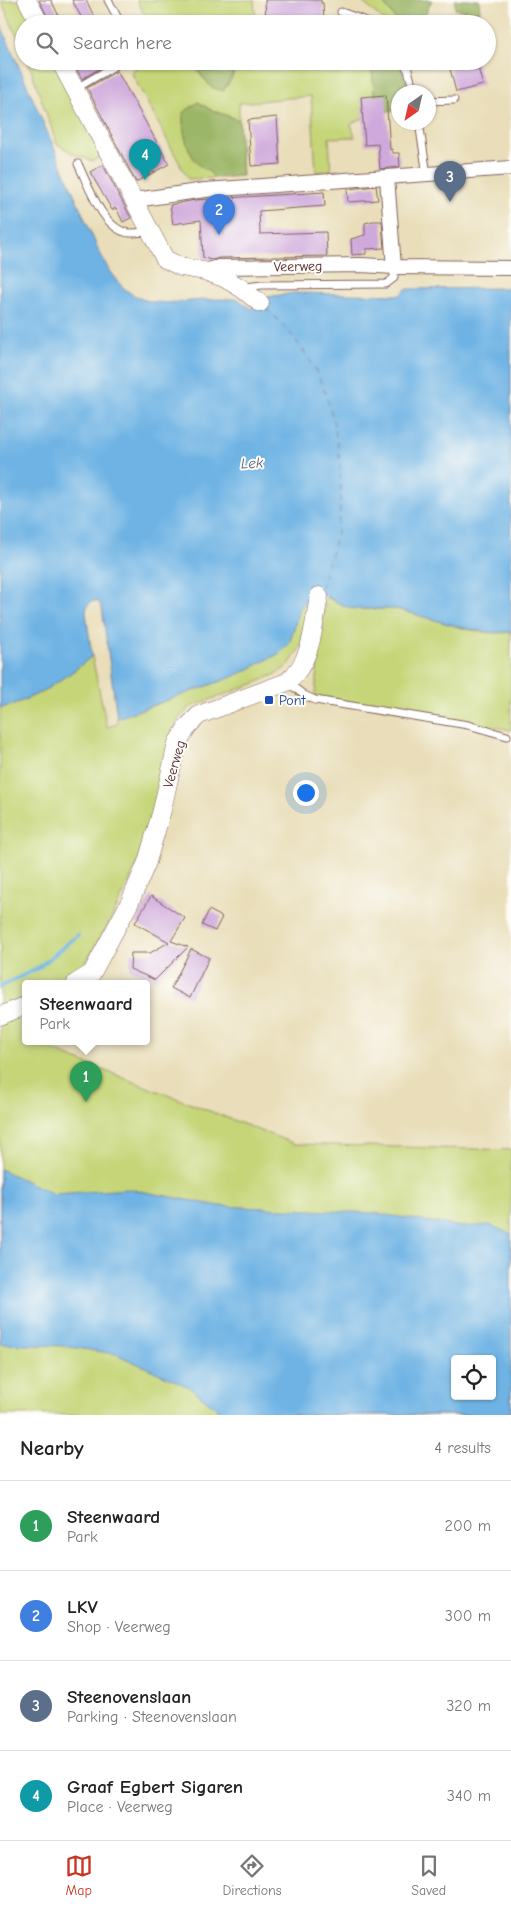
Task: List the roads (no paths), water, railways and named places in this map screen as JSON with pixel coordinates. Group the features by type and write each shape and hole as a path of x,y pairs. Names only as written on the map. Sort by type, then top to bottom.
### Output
{"street":[{"path":"27,0 35,15"},
{"name":"Veerweg","path":"65,70 165,259 181,267 204,271 224,278 260,303"},
{"path":"135,200 205,190 511,168"},
{"path":"388,178 394,267"},
{"name":"Veerweg","path":"204,271 219,267 362,265 511,268"},
{"path":"287,682 296,675 307,655 319,596"},
{"name":"Veerweg","path":"80,980 92,972 130,902 147,862 162,810 177,743 182,734 199,715 287,682"},
{"path":"0,1016 22,1007"}],"lane":[{"path":"108,0 116,15"},
{"path":"341,12 350,15"},
{"path":"75,89 108,70"},
{"path":"408,70 412,85"},
{"path":"436,101 454,100"},
{"path":"420,130 427,175"},
{"path":"78,164 102,212 112,225 128,233 152,232"},
{"path":"241,288 386,284 394,278 394,267"},
{"path":"287,682 304,695 315,700 460,723 507,736"}],"water":[{"name":"Lek","path":"0,23 15,58 15,70 20,70 98,249 109,271 126,290 135,296 152,302 238,299 251,309 267,297 294,293 400,295 406,289 511,288 511,632 489,632 463,628 396,609 355,609 344,606 315,590 300,608 289,644 280,653 235,676 117,718 102,608 98,601 92,601 87,606 86,613 92,656 37,694 0,708"},
{"path":"0,1169 54,1194 129,1189 220,1206 373,1213 463,1227 490,1225 511,1234 511,1415 225,1415 189,1387 116,1354 63,1346 0,1344"}],"waterway":[{"path":"0,987 38,968 78,935"}],"place":[{"name":"Graaf Egbert Sigaren","path":"145,180"},
{"name":"Steenovenslaan","path":"450,202"},
{"name":"LKV","path":"219,235"},
{"name":"Pont","path":"269,700"},
{"name":"Steenwaard","path":"86,1102"}]}
